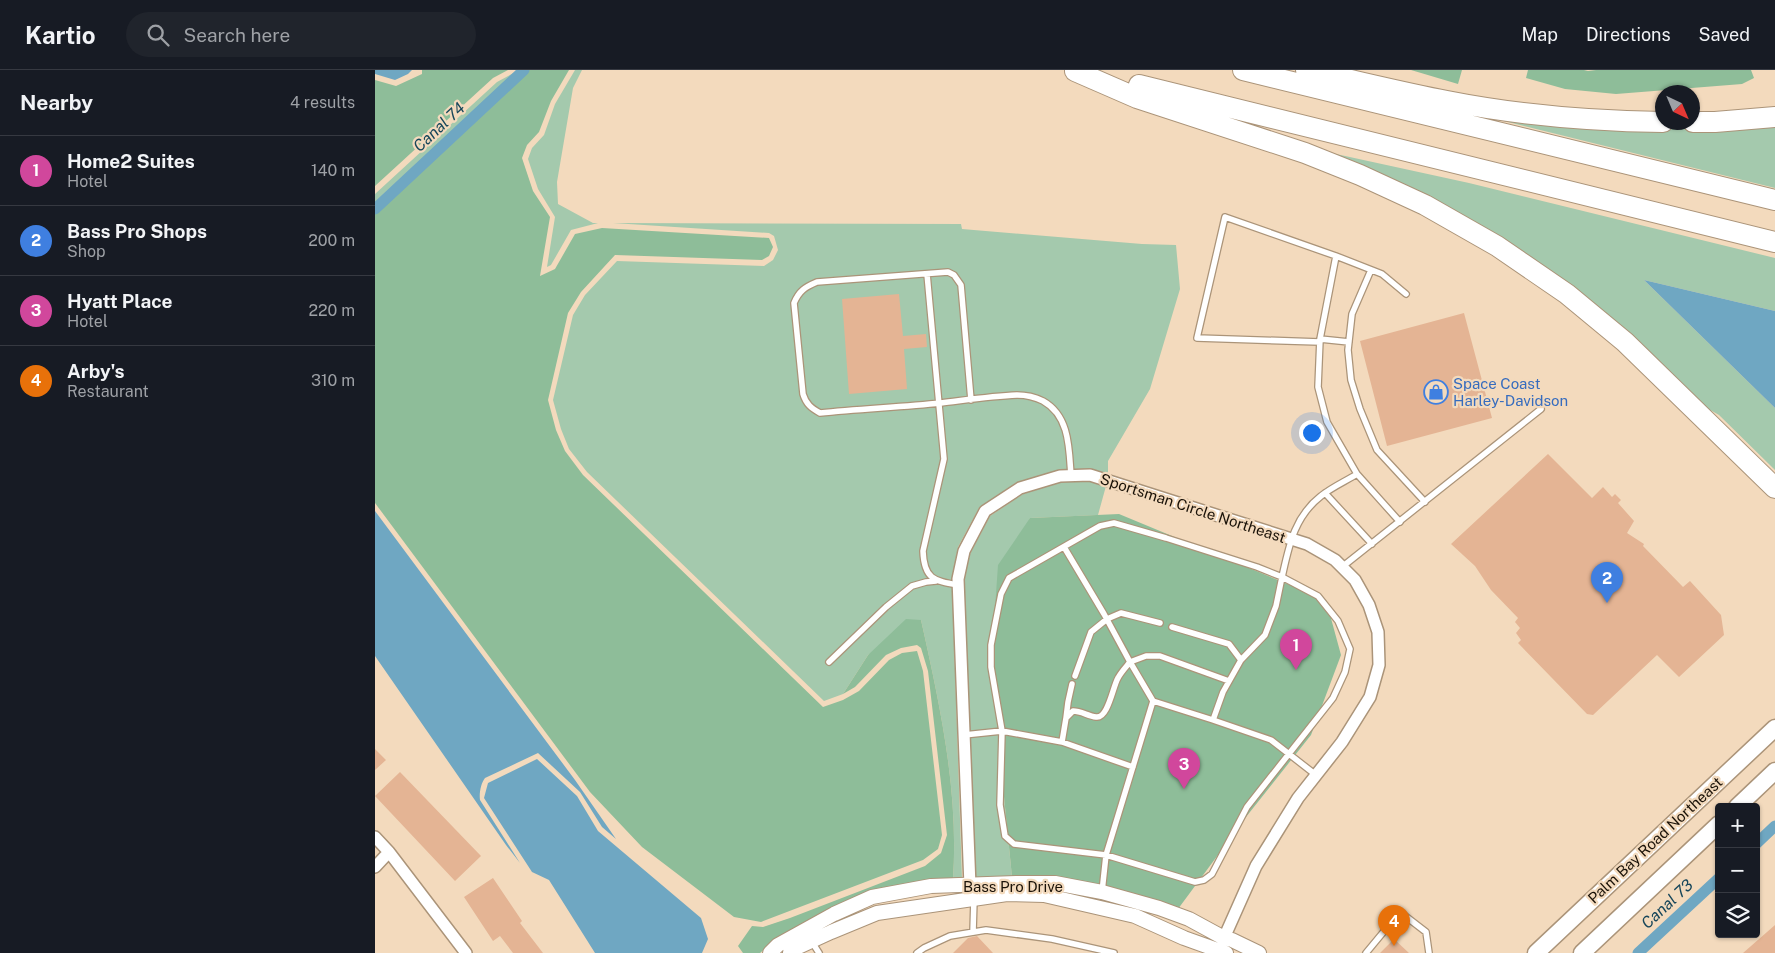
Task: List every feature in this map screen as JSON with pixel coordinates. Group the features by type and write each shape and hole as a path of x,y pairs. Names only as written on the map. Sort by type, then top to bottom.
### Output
{"highway":[{"path":"1074,70 1775,242"},
{"path":"1074,70 1137,98 1305,153 1360,174 1425,205 1497,246 1567,294 1625,342 1775,488"},
{"path":"1243,70 1775,200"},
{"path":"1306,70 1447,101 1526,114 1655,122"},
{"path":"1700,122 1775,117"}],"main road":[{"name":"Palm Bay Road Northeast","path":"1536,953 1775,728"},
{"path":"1741,803 1775,771"},
{"path":"1582,953 1715,828"}],"street":[{"name":"Sportsman Circle Northeast","path":"972,892 963,735 958,586 964,551 985,511 1020,488 1060,476 1090,475 1307,544 1335,560 1355,580 1369,605 1378,632 1379,665 1370,698 1342,742 1298,798 1255,866 1222,948"},
{"path":"375,838 389,852 466,953"},
{"path":"375,867 389,852"},
{"name":"Bass Pro Drive","path":"790,953 796,948 877,913 972,892 1055,884 1102,892 1159,908 1189,919 1222,948"},
{"name":"Bass Pro Drive","path":"770,953 778,946 812,941 834,914 872,897 931,886 972,892 1052,897 1135,916 1184,938 1222,948"},
{"name":"Bass Pro Drive","path":"1222,948 1232,940 1259,953"}],"lane":[{"path":"1349,342 1197,338 1225,217 1382,274 1406,294"},
{"path":"1336,256 1320,340 1319,387 1327,422 1357,474 1400,522"},
{"path":"1371,270 1352,314 1348,350 1351,380 1360,409 1377,450 1425,502"},
{"path":"971,400 961,284 955,275 948,272 817,282 807,286 798,293 794,303 803,394 806,403 820,413 939,403 971,400 1018,395 1032,396 1050,406 1065,426 1068,437 1071,476"},
{"path":"927,274 944,459 923,551 923,564 928,574 936,581"},
{"path":"1342,567 1541,409"},
{"path":"1213,720 1223,692 1241,660 1265,635 1276,606 1291,539 1302,514 1325,493 1357,474"},
{"path":"1325,493 1372,544"},
{"path":"1114,523 1175,540 1282,577 1318,596 1338,621 1350,650 1345,672 1333,698 1247,807 1212,874 1204,880 1195,882 1106,855 1013,844 1005,836 999,805 1002,730 991,666 991,645 1001,594 1009,578 1101,526 1114,523"},
{"path":"1063,547 1107,619 1153,701 1271,740 1289,752 1316,775"},
{"path":"829,662 885,608 912,586 936,581 958,586"},
{"path":"1075,676 1091,632 1107,619 1121,613 1160,623"},
{"path":"1172,627 1229,644 1241,660"},
{"path":"1066,718 1073,711 1080,711 1096,718 1101,716 1107,709 1117,679 1130,662 1146,656 1160,656 1229,682"},
{"path":"1062,742 1072,684"},
{"path":"1102,892 1106,855 1153,701"},
{"path":"963,735 1002,730 1062,742 1133,767"},
{"path":"972,892 973,932"},
{"path":"1366,953 1400,912 1425,932 1429,953"},
{"path":"917,953 923,948 950,936 986,930 1052,939 1114,953"}],"green space":[{"path":"422,70 508,70 493,78 375,186 375,80 396,86 422,74"},
{"path":"521,70 375,206 375,194 497,82"},
{"path":"529,70 569,70 551,101 539,132 527,145 522,158 533,191 550,217 540,276 555,269 575,234 602,228 769,238 773,247 769,256 762,260 615,255 581,292 568,313 548,400 556,430 565,451 583,475 823,707 843,700 859,691 889,660 902,653 917,651 923,671 942,835 938,849 923,860 761,922 734,917 642,847 590,792 375,503 375,214"},
{"path":"575,70 582,70 573,88 557,182 558,204 593,223 598,223 571,230 551,265 547,267 555,217 538,189 528,159 532,148 544,135 555,104"},
{"path":"1411,70 1462,70 1458,84"},
{"path":"1528,70 1751,70 1754,78 1742,84 1700,87 1700,85 1655,85 1655,91 1616,94 1565,89 1526,78"},
{"path":"1498,115 1655,128 1655,130 1700,130 1700,128 1775,123 1775,188 1496,119"},
{"path":"1313,149 1469,183 1775,258 1775,311 1644,280 1775,408 1775,470 1719,415 1691,399 1579,299"},
{"path":"613,223 961,224 962,229 1142,244 1176,245 1180,289 1150,389 1108,461 1108,474 1089,469 1059,470 1016,483 979,508 958,547 952,578 962,879 953,879 954,846 951,781 941,716 921,620 868,655 843,694 824,701 587,472 569,449 553,400 573,315 585,295 617,261 764,266 773,260 778,250 774,236 769,233"},
{"path":"1090,481 1106,486 1098,515 1030,518 991,666 1012,877 975,879 964,580 970,554 990,516 1023,494 1061,482"},
{"path":"1119,514 1326,600 1341,655 1311,735 1246,817 1178,909 1012,877 991,666 998,565 1030,518"},
{"path":"906,619 921,620 941,716 951,781 954,846 953,879 869,891 805,922 774,941 760,953 743,953 738,946 752,926 763,927 790,918 925,866 941,853 947,835 928,671 921,648 917,645 901,648 886,655 855,687 843,694 868,655"}],"water":[{"path":"375,70 412,70 395,80 375,74"},
{"path":"1644,280 1775,311 1775,408"},
{"path":"375,511 575,780 616,839 602,827 580,792 538,753 485,778 481,785 480,800 520,863 506,845 375,656"},
{"path":"537,759 577,796 598,831 701,918 708,939 702,953 595,953 549,880 532,872 484,798 488,783"}],"building":[{"path":"899,294 903,336 926,334 927,347 904,349 907,389 849,394 842,299"},
{"path":"1464,313 1492,418 1387,446 1360,341"},
{"path":"1548,454 1592,498 1603,487 1612,497 1615,494 1621,500 1618,503 1634,521 1627,533 1644,544 1643,546 1683,587 1690,581 1721,615 1724,635 1679,677 1657,655 1593,715 1587,714 1518,643 1521,640 1516,633 1520,628 1515,622 1518,618 1491,590 1475,566 1451,544"},
{"path":"375,749 386,760 375,770"},
{"path":"400,772 481,856 455,881 375,796"},
{"path":"493,878 522,921 520,923 543,953 513,953 500,936 493,941 464,897"},
{"path":"1775,925 1775,953 1743,953"},
{"path":"977,936 993,953 953,953 968,938"},
{"path":"1394,939 1409,953 1380,953"}],"waterway":[{"name":"Canal 74","path":"375,209 524,70"},
{"name":"Canal 73","path":"1760,840 1775,826"},
{"name":"Canal 73","path":"1638,953 1715,882"}],"place":[{"name":"Space Coast Harley-Davidson","path":"1436,392"},
{"name":"Bass Pro Shops","path":"1607,603"},
{"name":"Home2 Suites","path":"1296,670"},
{"name":"Hyatt Place","path":"1184,789"},
{"name":"Arby's","path":"1394,946"}]}
